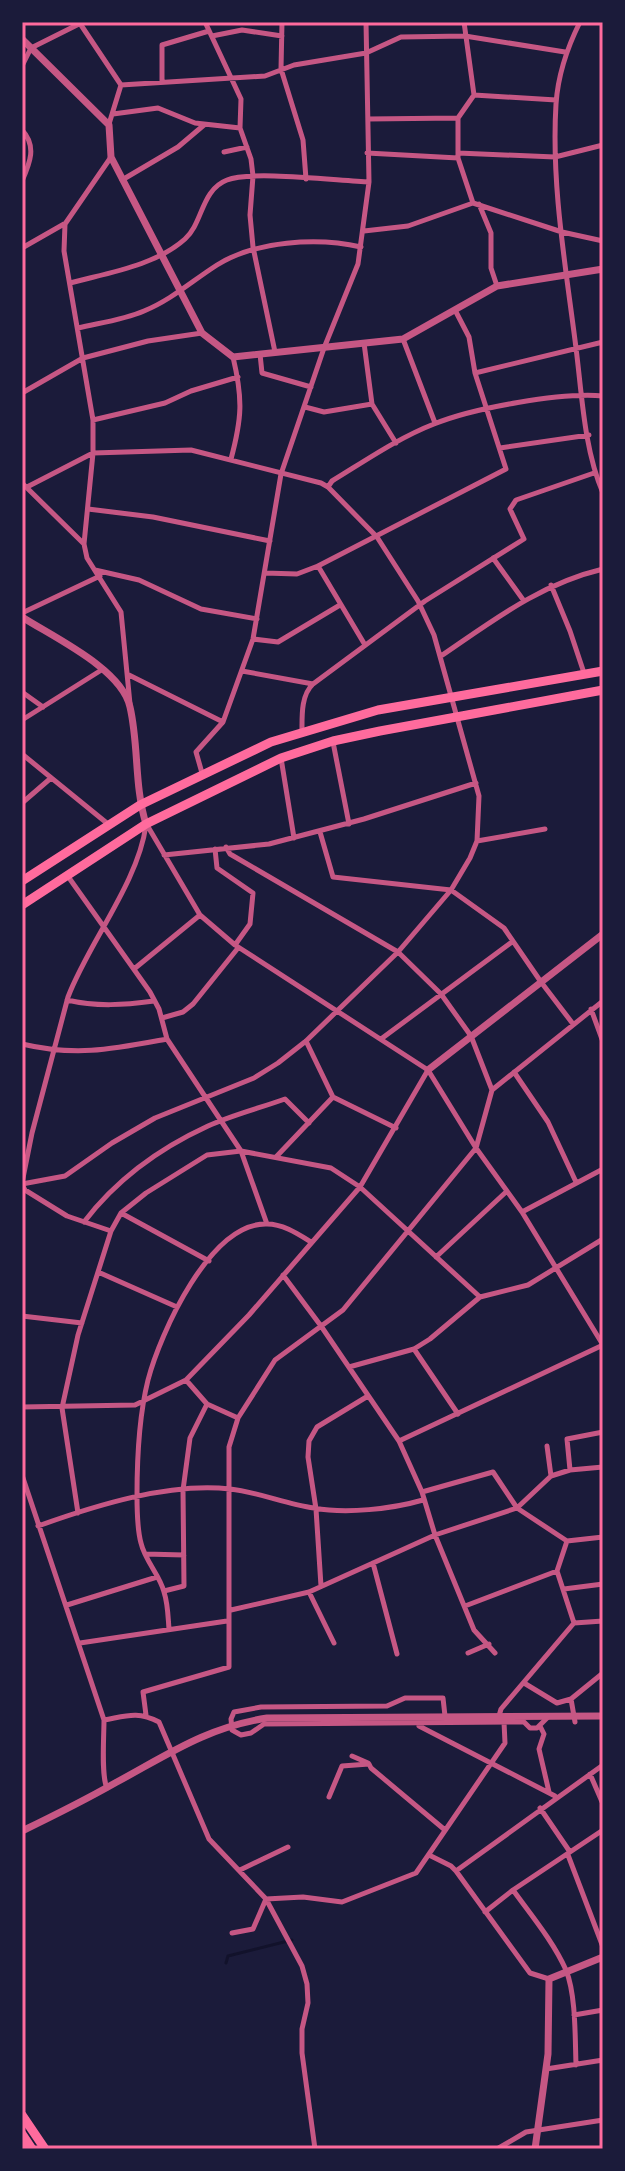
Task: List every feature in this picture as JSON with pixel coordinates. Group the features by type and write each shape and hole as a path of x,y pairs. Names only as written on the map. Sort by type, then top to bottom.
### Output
{"main road":[{"path":"22,881 140,805 271,742 378,710 603,671"},
{"path":"22,905 146,824 281,758 333,741 603,690"},
{"path":"22,2115 45,2149"},
{"path":"22,2134 32,2149"}],"street":[{"path":"205,22 241,99 240,128 253,176 250,215 253,247 275,352"},
{"path":"282,22 281,69 301,130 306,179"},
{"path":"202,773 196,752 223,722 253,639 281,474 324,348 358,264 369,182 366,22"},
{"path":"464,22 474,95 458,118 458,156 491,233 491,268 497,286"},
{"path":"580,22 565,52 556,100 555,157 581,394 594,473 603,493"},
{"path":"22,66 31,48 81,23 121,85 109,125 111,157 202,333 233,357 242,402 231,459"},
{"path":"162,83 162,45 242,30 282,36"},
{"path":"121,85 265,76 281,69 366,53 401,37 465,36 565,52"},
{"path":"22,39 109,125"},
{"path":"474,95 556,100"},
{"path":"113,114 158,108 205,124 240,128"},
{"path":"368,119 458,118"},
{"path":"122,180 178,147 205,124"},
{"path":"22,130 32,145 31,161 22,181"},
{"path":"367,153 555,157 603,145"},
{"path":"224,152 247,147"},
{"path":"22,248 65,224 111,157"},
{"path":"70,283 144,262 188,236 214,188 227,180 253,176 369,182"},
{"path":"364,231 408,226 476,204 562,232 603,241"},
{"path":"65,224 64,251 93,420 84,544"},
{"path":"78,328 142,312 180,292 218,264 253,247 324,242 361,247"},
{"path":"233,357 403,339 497,286 603,269"},
{"path":"265,573 297,574 318,566 506,469 475,373 469,337 454,309"},
{"path":"22,393 83,358 148,341 202,333"},
{"path":"403,339 435,423"},
{"path":"475,373 603,342"},
{"path":"364,343 372,404 396,443"},
{"path":"260,354 262,373 311,387"},
{"path":"93,420 165,403 191,391 238,377"},
{"path":"328,487 332,481 435,423 487,410 581,394 603,396"},
{"path":"305,407 324,412 372,404"},
{"path":"500,448 589,435"},
{"path":"22,1184 65,1176 155,1118 254,1078 278,1063 338,1012 398,952 451,890 463,873 477,841 480,813 476,783 441,656 420,605 377,537 321,483 191,450 93,453 24,485 84,544 94,570 121,612 140,805 146,824 200,915 237,946 338,1012 381,1039 428,1070 476,1148 522,1212 603,1345 399,1441"},
{"path":"593,456 603,455"},
{"path":"302,732 307,689 420,605 524,539 510,509 516,500 594,473"},
{"path":"88,509 153,517 270,541"},
{"path":"493,558 524,601"},
{"path":"318,566 365,645"},
{"path":"441,656 551,585 603,569"},
{"path":"94,570 139,580 201,609 257,619"},
{"path":"100,576 22,615 103,669 117,681 130,706"},
{"path":"551,585 584,674"},
{"path":"253,639 278,642 340,605"},
{"path":"22,720 103,669"},
{"path":"242,671 313,684"},
{"path":"129,675 223,722"},
{"path":"22,692 43,707"},
{"path":"333,741 349,824"},
{"path":"22,754 109,825"},
{"path":"281,758 294,838"},
{"path":"22,803 51,778"},
{"path":"164,855 269,844 349,824 476,783"},
{"path":"111,1231 67,1216 25,1190 22,1184 32,1133 67,1000 144,842 146,824"},
{"path":"477,841 545,829"},
{"path":"320,832 333,877 451,890 504,928 573,1024"},
{"path":"226,847 230,854 398,952 441,994 471,1036 492,1090"},
{"path":"162,1018 183,1012 193,1004 250,924 253,893 217,868 215,849"},
{"path":"67,874 134,969 154,1001 167,1039 241,1151 267,1224"},
{"path":"134,969 200,915"},
{"path":"22,1407 135,1405 186,1380 360,1187 428,1070 603,934"},
{"path":"381,1039 512,942"},
{"path":"67,1000 107,1006 154,1001"},
{"path":"146,1715 143,1692 229,1667 229,1447 238,1418 275,1360 343,1310 476,1148 492,1090 603,1001"},
{"path":"591,1009 603,1042"},
{"path":"22,1044 55,1052 86,1052 167,1039"},
{"path":"306,1041 333,1097 396,1128"},
{"path":"514,1072 548,1122 576,1182"},
{"path":"275,1158 333,1097"},
{"path":"84,1222 105,1196 137,1168 208,1126 285,1099 309,1123"},
{"path":"78,1513 62,1408 82,1323 111,1231 121,1213 146,1193 207,1155 241,1151 331,1168 360,1187 480,1297"},
{"path":"522,1212 603,1169"},
{"path":"436,1257 507,1191"},
{"path":"121,1213 209,1261"},
{"path":"169,1629 164,1591 141,1544 137,1496 144,1402 149,1377 177,1307 209,1261 234,1234 248,1227 267,1224 291,1230 311,1242"},
{"path":"349,1367 414,1349 480,1297 492,1292 520,1289 603,1239"},
{"path":"98,1272 177,1307"},
{"path":"283,1275 399,1441 422,1492 435,1535 474,1630 495,1653"},
{"path":"22,1316 82,1323"},
{"path":"414,1349 458,1414"},
{"path":"186,1380 207,1404 238,1418"},
{"path":"321,1586 316,1509 308,1457 310,1436 317,1427 368,1396"},
{"path":"164,1591 184,1586 183,1490 190,1438 207,1404"},
{"path":"570,1470 567,1439 603,1432"},
{"path":"547,1446 551,1476"},
{"path":"231,1610 309,1592 435,1535 517,1508 551,1476 570,1470 603,1467"},
{"path":"422,1492 493,1472 517,1508 567,1541 603,1537"},
{"path":"22,1475 26,1503 38,1526 67,1605 104,1720 102,1777 107,1788"},
{"path":"38,1526 137,1496 183,1490 229,1488 316,1509 395,1508 423,1500"},
{"path":"567,1541 557,1571 574,1623"},
{"path":"145,1554 184,1555"},
{"path":"373,1563 397,1654"},
{"path":"465,1606 557,1571"},
{"path":"67,1605 157,1577"},
{"path":"564,1589 603,1584"},
{"path":"309,1592 334,1643"},
{"path":"80,1643 227,1621"},
{"path":"266,1899 303,1897 342,1902 416,1873 505,1743 501,1709 574,1623 603,1621"},
{"path":"468,1653 489,1644"},
{"path":"524,1683 557,1703 571,1699 603,1673"},
{"path":"445,1716 443,1698 405,1698 387,1706 261,1707 234,1712 231,1719 232,1730 241,1735 251,1733 264,1724 415,1723 603,1716"},
{"path":"571,1699 574,1719"},
{"path":"104,1720 146,1715 159,1722 209,1839 266,1899 288,1936 307,1984 302,2053 315,2149"},
{"path":"22,1831 201,1735 240,1723 267,1718 445,1716 524,1722 530,1728 540,1726 548,1716"},
{"path":"415,1723 556,1797"},
{"path":"540,1726 544,1734 539,1749 549,1792"},
{"path":"352,1756 369,1764 445,1830"},
{"path":"329,1797 342,1766 369,1764"},
{"path":"456,1871 603,1765"},
{"path":"590,1774 603,1804"},
{"path":"540,1808 569,1854 603,1947"},
{"path":"485,1912 603,1830"},
{"path":"240,1870 288,1847"},
{"path":"429,1855 456,1871 530,1973 549,1979 603,1957"},
{"path":"513,1890 547,1936 567,1972 574,2015 576,2065"},
{"path":"232,1933 253,1929 266,1899"},
{"path":"535,2149 546,2069 549,1979"},
{"path":"574,2015 603,2010"},
{"path":"546,2069 603,2060"},
{"path":"497,2149 526,2132 603,2120"}],"waterway":[{"path":"226,1963 228,1956 292,1940"}]}
